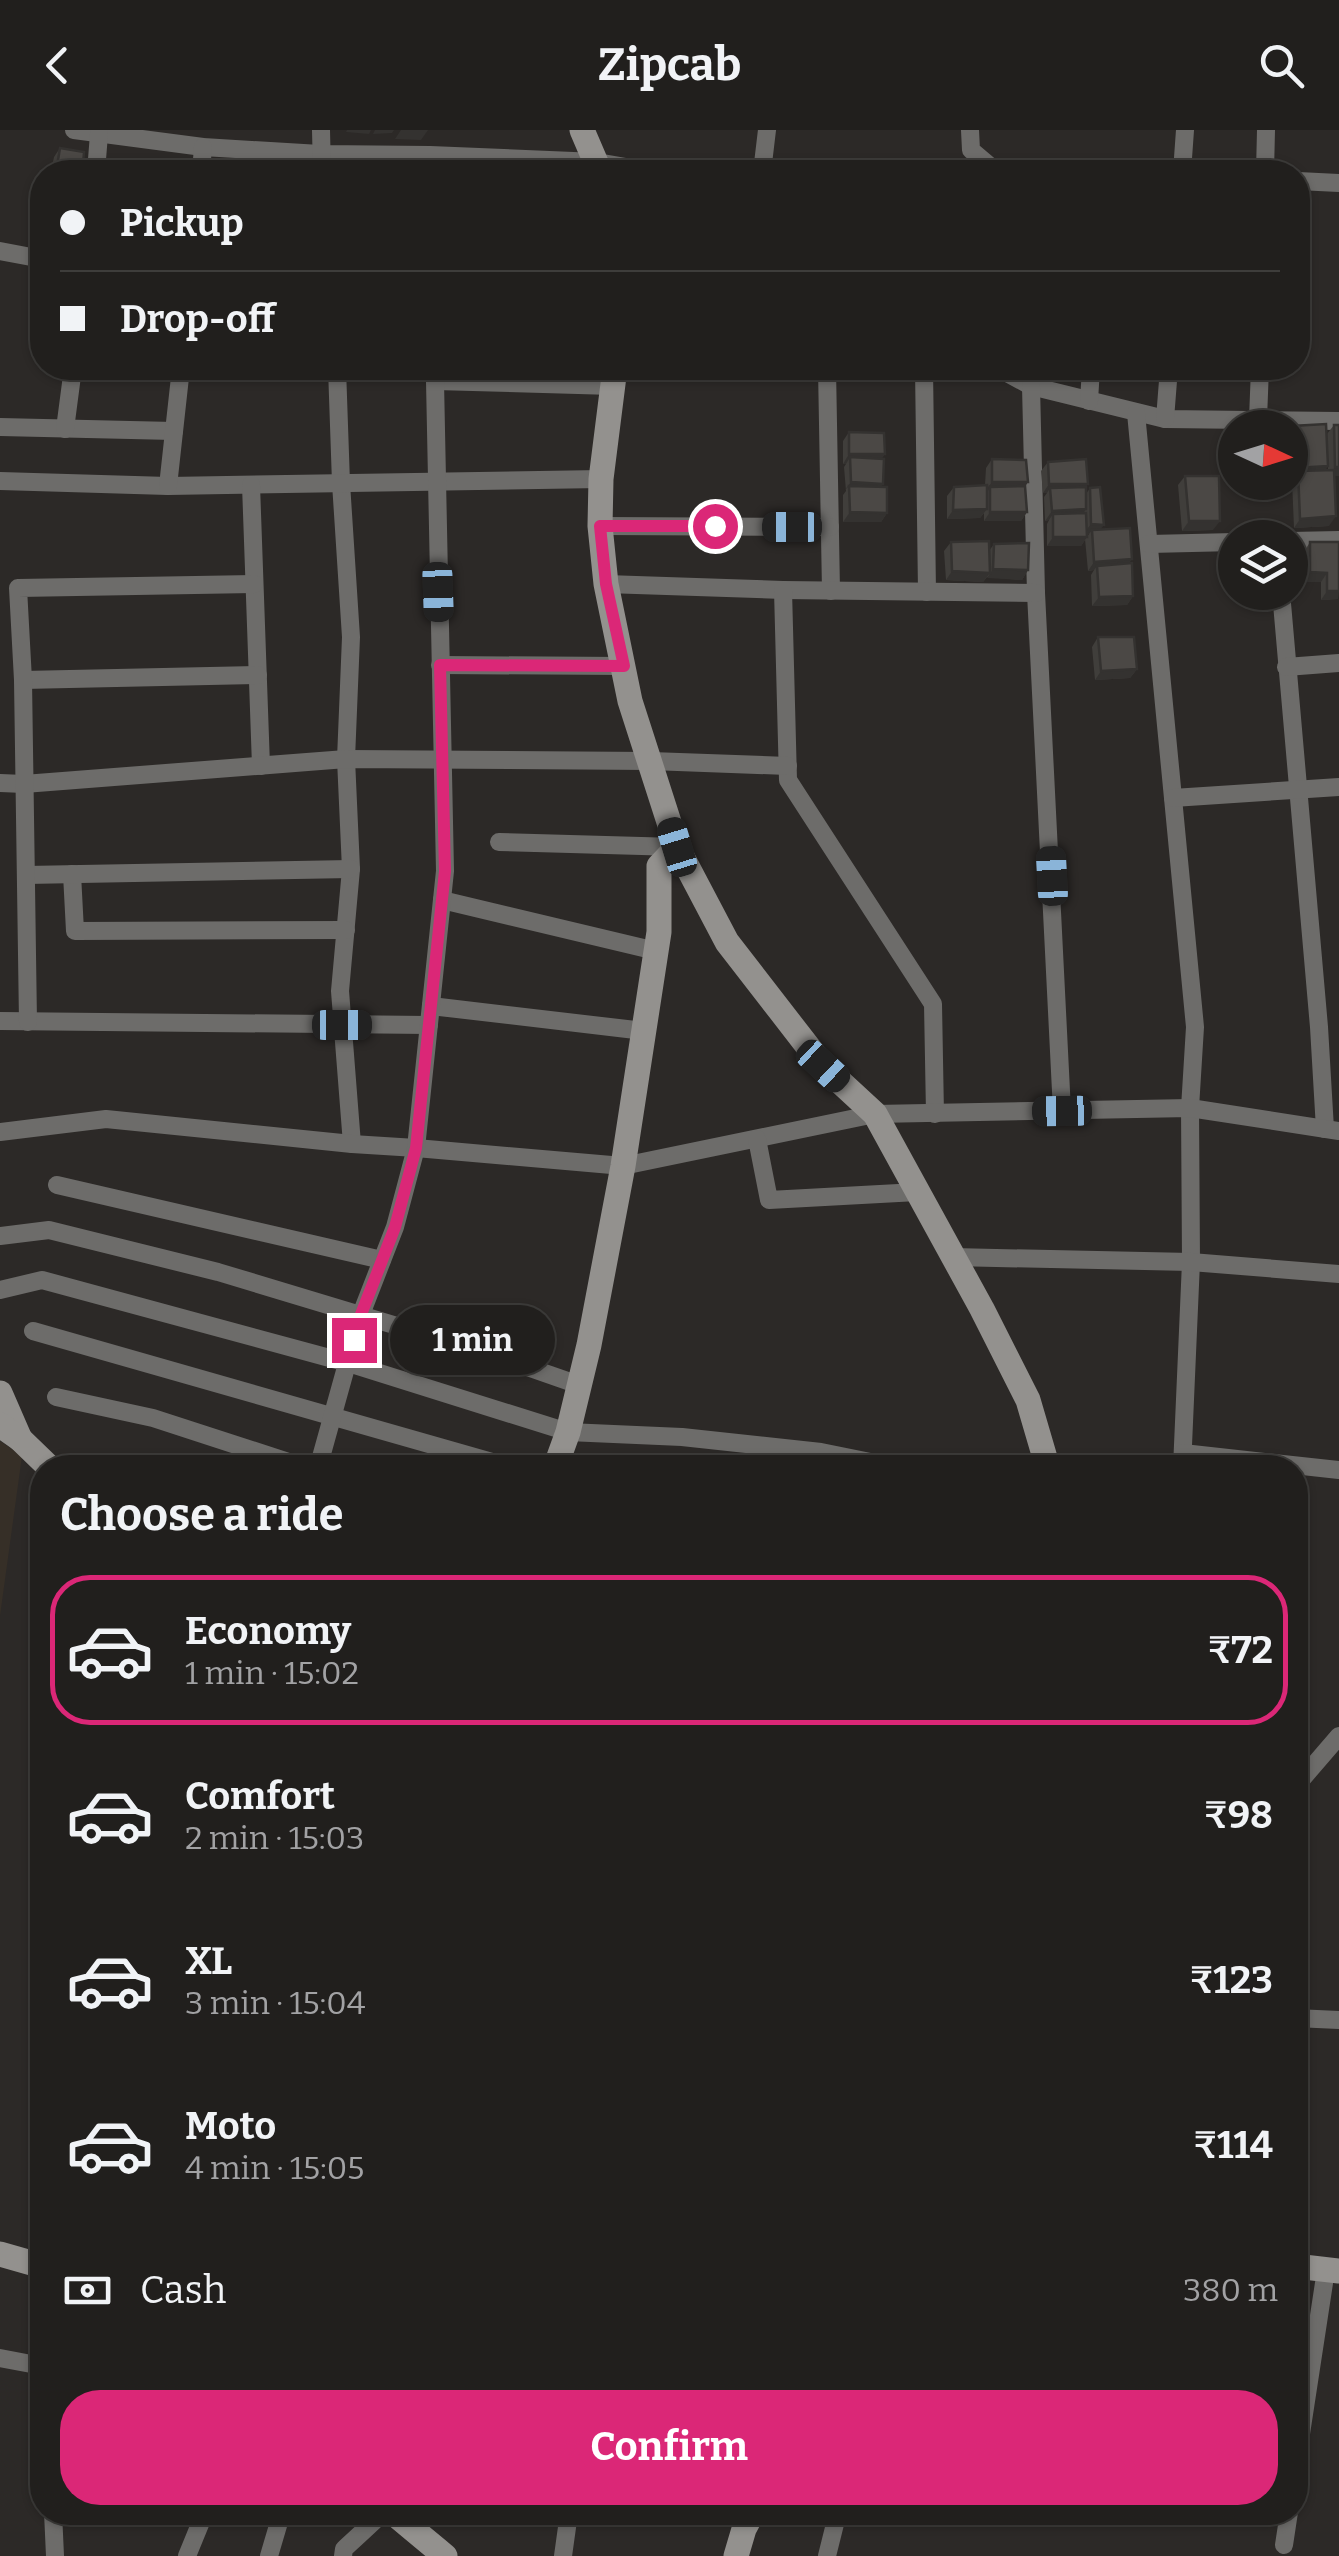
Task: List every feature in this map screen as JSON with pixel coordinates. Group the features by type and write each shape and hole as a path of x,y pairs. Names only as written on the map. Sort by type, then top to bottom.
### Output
{"street":[{"path":"74,130 299,160"},
{"path":"321,130 321,160"},
{"path":"582,130 596,160"},
{"path":"763,160 766,130"},
{"path":"970,130 971,150 982,160"},
{"path":"1183,160 1185,130"},
{"path":"1265,160 1266,130"},
{"path":"97,160 100,134"},
{"path":"201,160 203,147"},
{"path":"1310,182 1339,183"},
{"path":"0,251 30,257"},
{"path":"66,428 72,380"},
{"path":"168,486 180,380"},
{"path":"337,380 351,637 346,759 351,869 340,991 352,1144"},
{"path":"322,1455 360,1317 395,1227 416,1148 431,1006 445,871 435,380"},
{"path":"614,380 600,526 606,584 630,701 677,847 727,942 823,1066 875,1114 1028,1400 1044,1455"},
{"path":"827,380 831,591"},
{"path":"924,380 927,592"},
{"path":"1020,380 1165,419 1218,419"},
{"path":"1089,401 1090,380"},
{"path":"1165,419 1168,380"},
{"path":"1258,410 1260,380"},
{"path":"1031,386 1036,594 1062,1111"},
{"path":"1136,412 1195,1027 1183,1455"},
{"path":"1308,420 1339,421"},
{"path":"0,427 174,431"},
{"path":"0,481 168,486 602,479"},
{"path":"251,485 261,766"},
{"path":"600,526 830,527"},
{"path":"1308,541 1339,540"},
{"path":"1149,544 1218,542"},
{"path":"28,1022 18,588 254,584"},
{"path":"606,584 1036,594"},
{"path":"783,590 788,780 933,1004 935,1114"},
{"path":"0,1132 106,1120 623,1166 875,1114 1190,1108 1332,1130 1319,1027 1282,610"},
{"path":"1286,667 1339,663"},
{"path":"440,665 624,666"},
{"path":"23,680 258,675"},
{"path":"0,784 346,759 788,766"},
{"path":"1173,798 1339,787"},
{"path":"499,842 677,847"},
{"path":"560,1455 590,1345 623,1166 659,932 659,866 677,847"},
{"path":"26,875 351,869"},
{"path":"72,874 74,931 346,930"},
{"path":"442,900 656,951"},
{"path":"431,1006 644,1031"},
{"path":"0,1021 429,1025"},
{"path":"1319,1027 1339,1026"},
{"path":"756,1139 769,1200 917,1192"},
{"path":"57,1185 382,1260"},
{"path":"0,1236 49,1230 218,1272 579,1385"},
{"path":"952,1256 1191,1262 1339,1274"},
{"path":"0,1290 42,1280 348,1362 568,1432 682,1437 836,1455"},
{"path":"33,1331 468,1455"},
{"path":"0,1393 10,1432 36,1455"},
{"path":"56,1397 153,1418 267,1455"},
{"path":"1308,1468 1339,1470"},
{"path":"1308,1772 1337,1740"},
{"path":"1308,2019 1339,2020"},
{"path":"0,2254 30,2263"},
{"path":"1308,2267 1333,2270 1308,2403"},
{"path":"0,2358 30,2364"},
{"path":"54,2525 55,2556"},
{"path":"187,2556 200,2525"},
{"path":"268,2556 278,2525"},
{"path":"343,2556 344,2549 370,2525"},
{"path":"408,2525 445,2556"},
{"path":"563,2556 567,2525"},
{"path":"736,2556 746,2525"},
{"path":"826,2556 834,2525"},
{"path":"1284,2545 1287,2525"}],"shaded area":[{"path":"0,1441 22,1456 0,1616"}],"building":[{"path":"60,148 84,152 83,160 58,160"},
{"path":"1326,424 1328,466 1308,467 1308,425"},
{"path":"1334,425 1339,425 1339,467 1335,467"},
{"path":"849,432 884,433 885,454 849,454"},
{"path":"850,457 884,459 883,484 851,482"},
{"path":"992,459 1026,460 1028,482 992,482"},
{"path":"1086,459 1088,484 1049,484 1048,462"},
{"path":"1334,470 1336,516 1300,519 1299,500 1308,500 1308,471"},
{"path":"1185,476 1218,476 1220,520 1189,521"},
{"path":"987,485 987,509 953,510 954,487"},
{"path":"849,486 887,487 887,513 850,512"},
{"path":"1025,486 1027,512 990,512 990,487"},
{"path":"1086,487 1086,509 1052,511 1050,488"},
{"path":"1100,487 1104,525 1091,524 1090,488"},
{"path":"1086,513 1087,537 1053,537 1053,514"},
{"path":"1130,528 1132,559 1094,562 1092,530"},
{"path":"989,541 990,573 952,571 951,542"},
{"path":"1310,542 1339,542 1339,591 1327,591 1327,573 1310,572"},
{"path":"1029,543 1028,570 993,569 994,544"},
{"path":"1132,563 1133,596 1099,597 1097,566"},
{"path":"1098,637 1134,637 1137,669 1101,671"}],"route":[{"path":"354,1340 395,1227 416,1148 445,871 440,665 624,666 606,584 600,526 715,526"}]}
